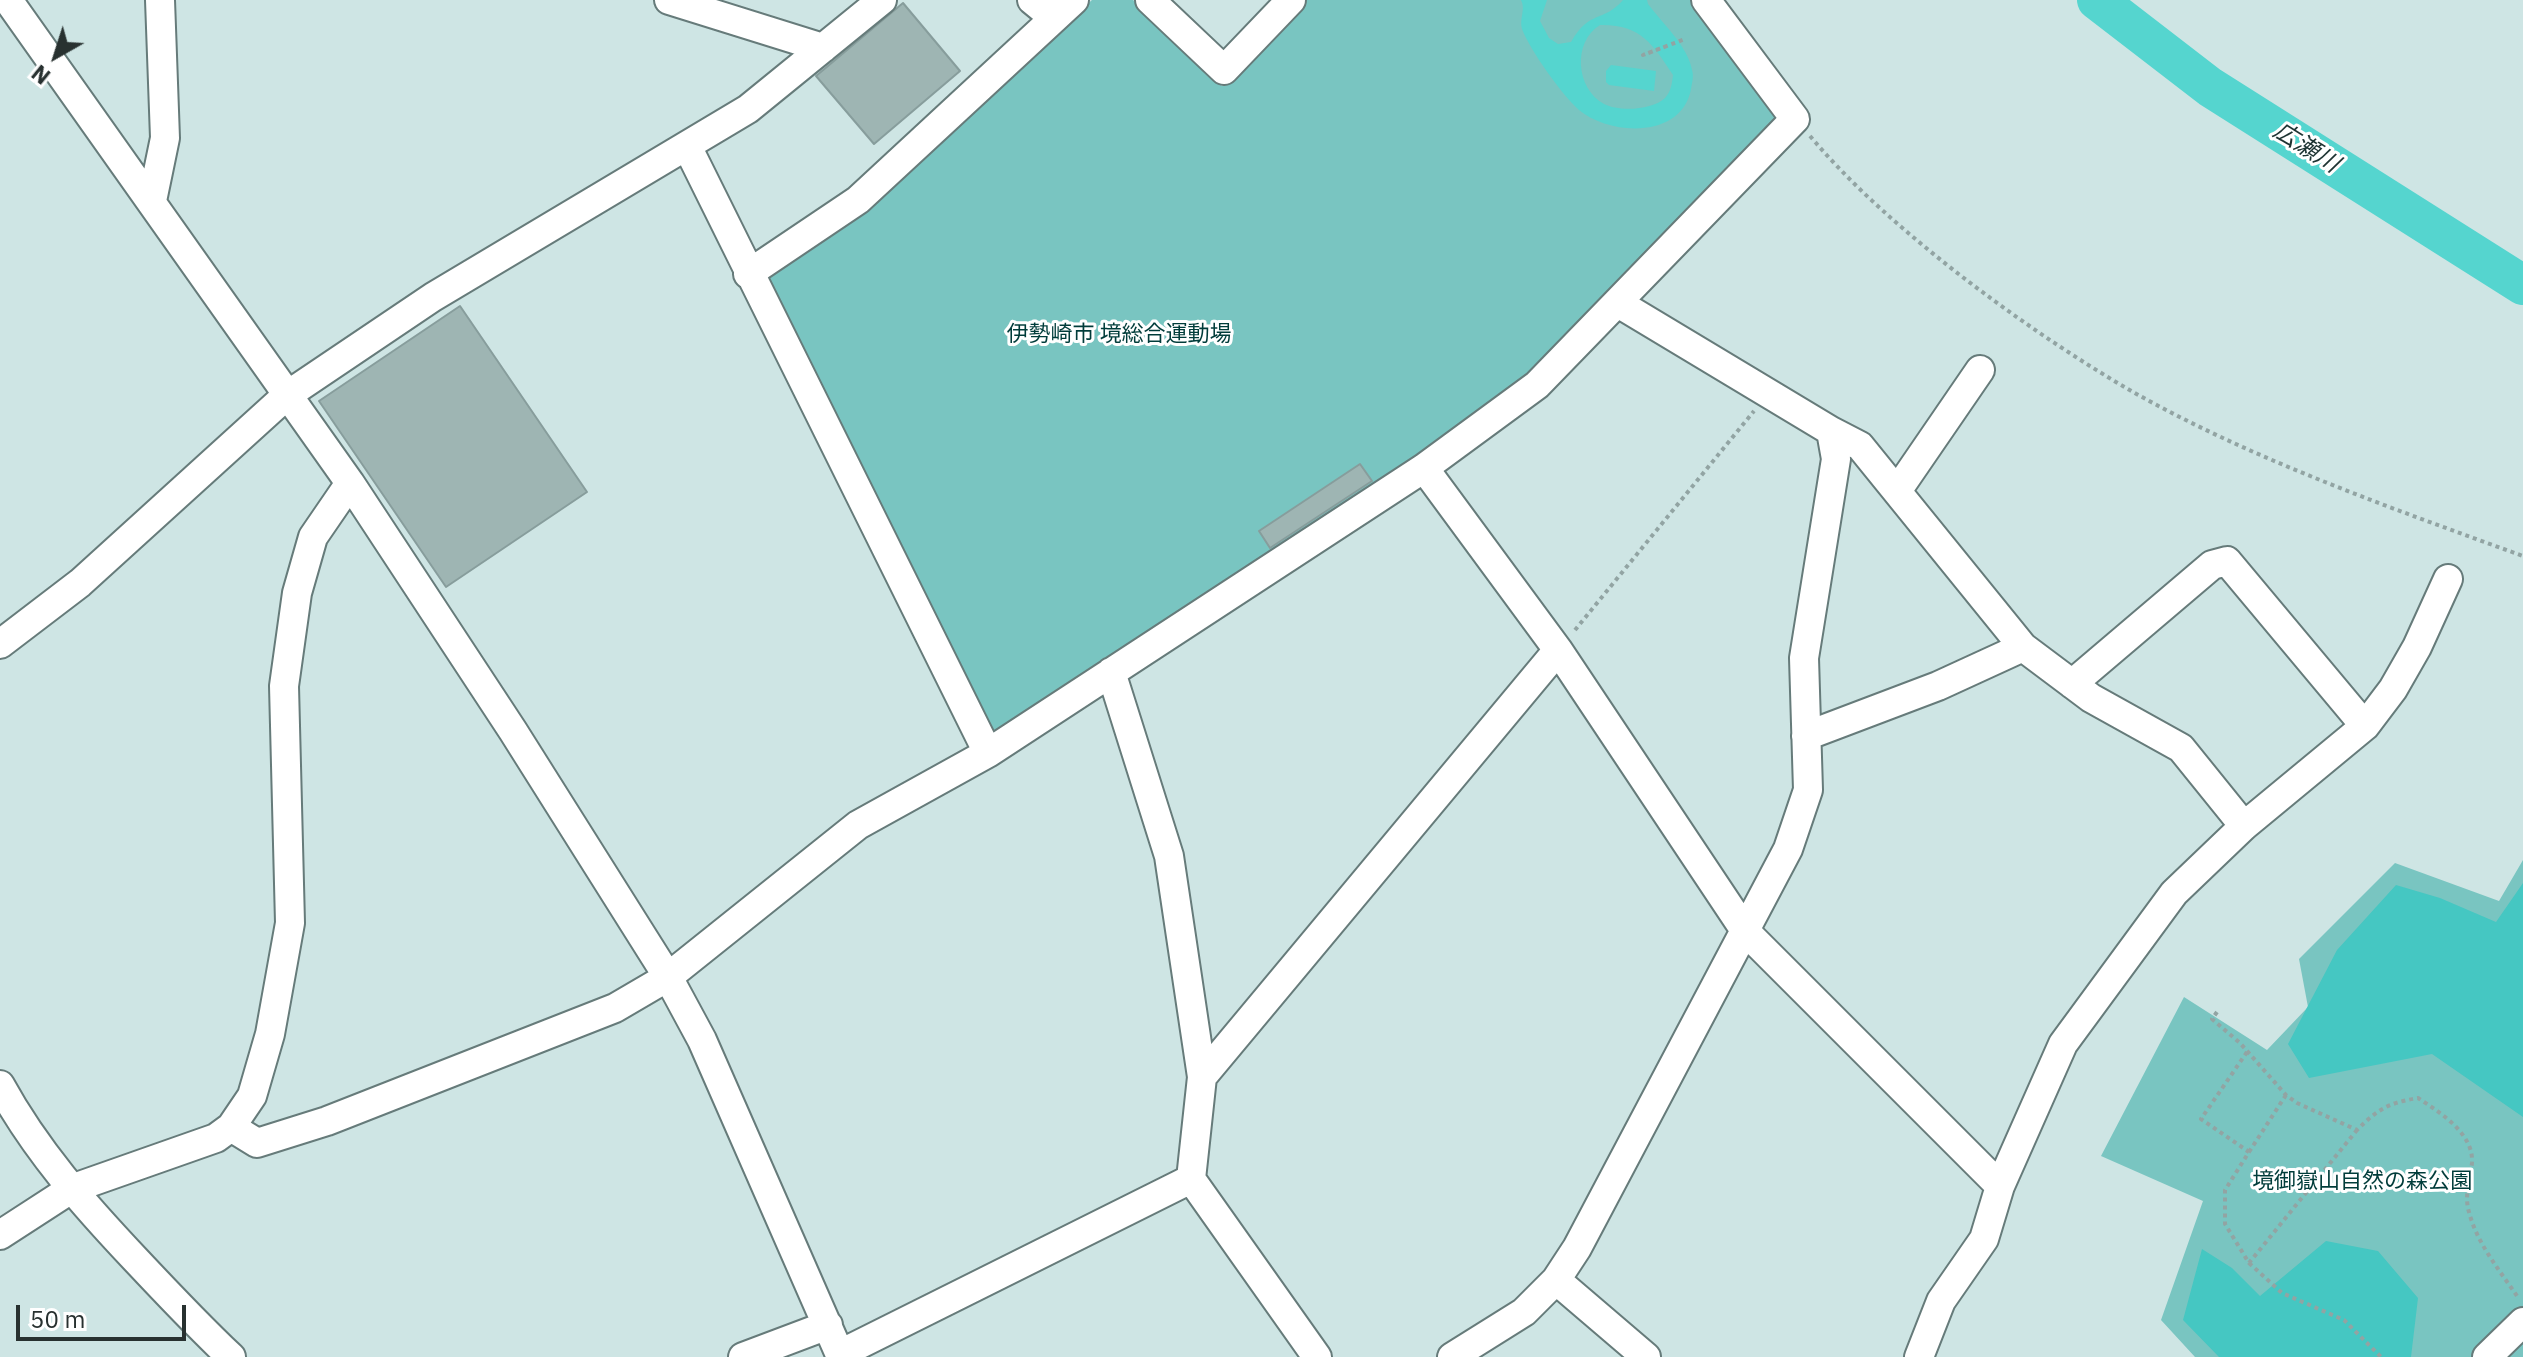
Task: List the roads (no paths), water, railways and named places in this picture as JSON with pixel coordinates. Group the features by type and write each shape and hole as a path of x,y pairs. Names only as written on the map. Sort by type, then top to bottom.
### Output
{"street":[{"path":"8,0 350,483 513,731 668,977 702,1040 841,1356 1191,1179"},
{"path":"152,201 165,138 160,0"},
{"path":"669,0 823,48"},
{"path":"0,644 80,583 286,396 433,297 748,109 882,0"},
{"path":"1032,0 1064,9"},
{"path":"1150,0 1224,70 1291,0"},
{"path":"231,1127 257,1143 327,1121 615,1008 668,977 858,825 988,753 1424,468 1537,385 1795,119 1706,0"},
{"path":"748,274 858,200 1064,9"},
{"path":"687,146 988,753"},
{"path":"1618,303 1767,394 1860,446 2023,647 2091,698 2181,748 2244,826"},
{"path":"1897,491 1980,370"},
{"path":"1452,1357 1524,1312 1556,1280 1577,1248 1788,849 1808,790 1804,658 1836,459 1831,431"},
{"path":"1424,468 1558,650 1746,932 2000,1186"},
{"path":"0,1235 71,1189 216,1138 231,1127 252,1096 276,1006 290,923 284,686 297,593 313,537 350,483"},
{"path":"2072,684 2212,565 2227,561 2365,726"},
{"path":"1919,1357 1941,1301 1984,1239 2000,1186 2063,1044 2174,893 2244,826 2365,726 2393,689 2417,647 2448,579"},
{"path":"1806,736 1938,686 2023,647"},
{"path":"1202,1077 1558,650"},
{"path":"1111,672 1169,856 1202,1077 1191,1179 1317,1357"},
{"path":"0,1085 17,1116 71,1189 231,1357"},
{"path":"1556,1280 1646,1357"},
{"path":"2487,1357 2523,1322"},
{"path":"743,1357 828,1325"}],"waterway":[{"name":"広瀬川","path":"2097,0 2210,87 2523,285"}],"park label":[{"name":"伊勢崎市 境総合運動場","path":"1119,335"},
{"name":"境御嶽山自然の森公園","path":"2362,1182"}]}
